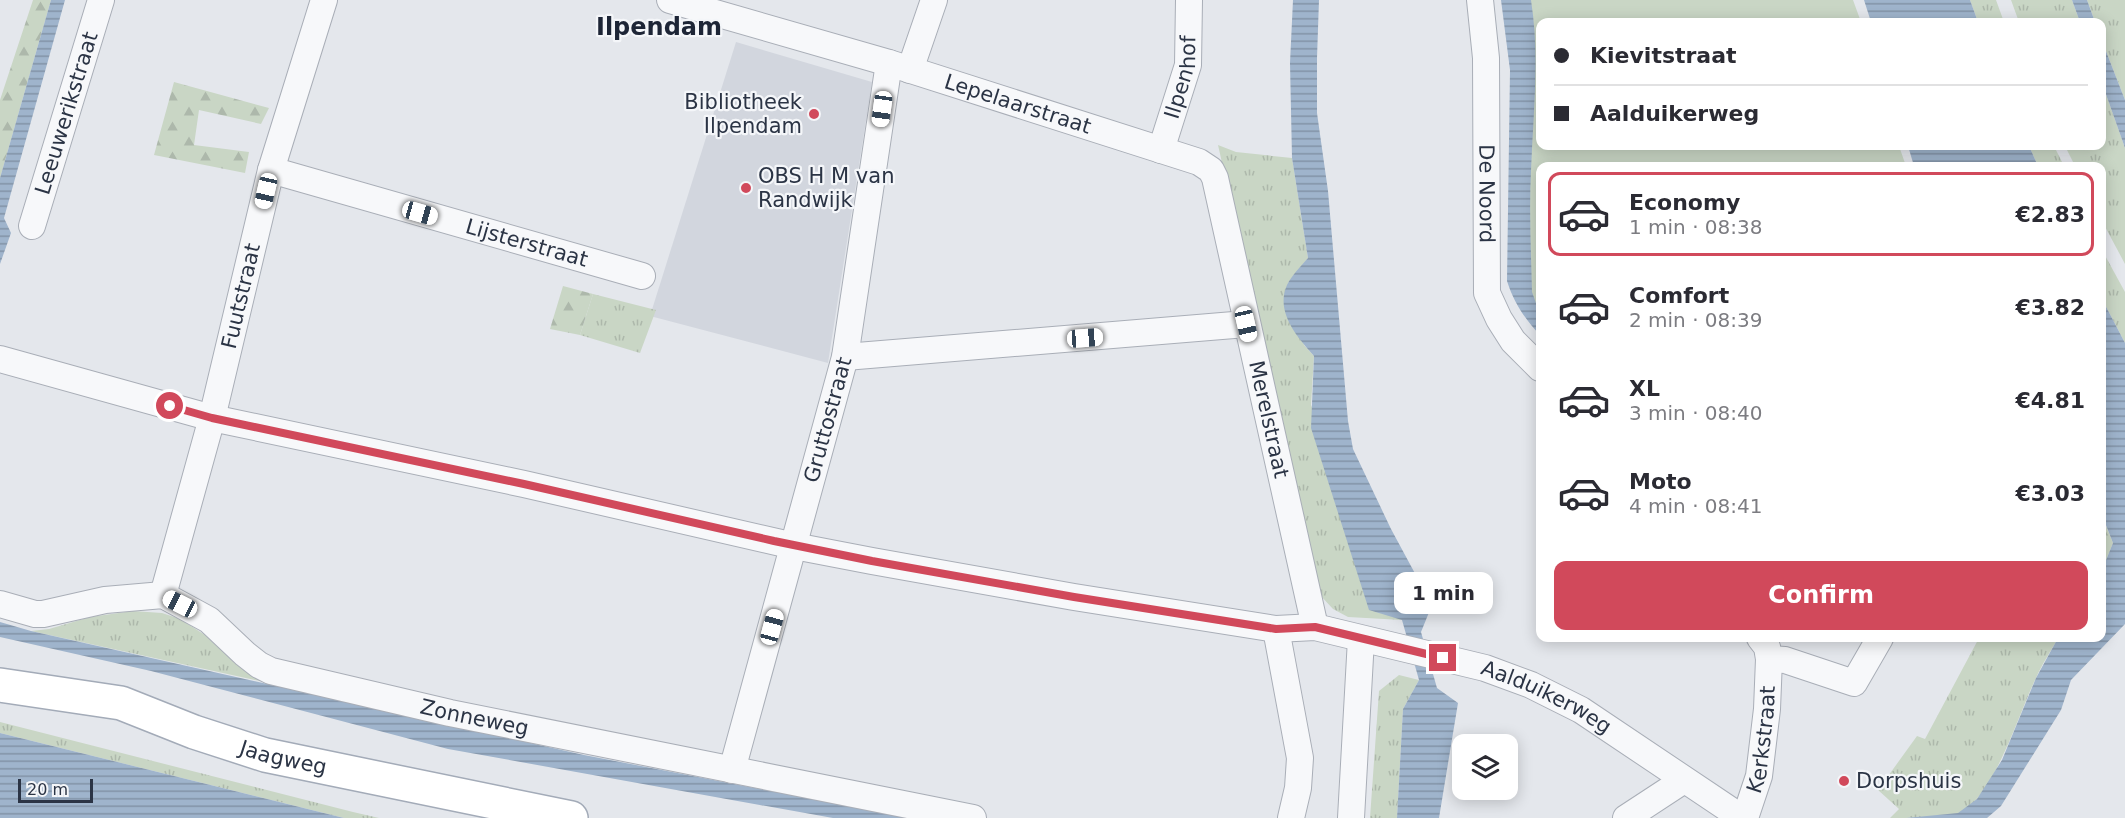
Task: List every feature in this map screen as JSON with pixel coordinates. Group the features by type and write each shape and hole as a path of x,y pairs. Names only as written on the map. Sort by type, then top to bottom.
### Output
{"main road":[{"name":"Jaagweg","path":"0,685 121,704 194,732 264,755 571,818"}],"street":[{"name":"Leeuwerikstraat","path":"32,226 101,0"},
{"name":"Fuutstraat","path":"163,595 212,418 272,170 324,0"},
{"name":"Gruttostraat","path":"732,770 845,357 900,67 934,0"},
{"name":"Ilpenhof","path":"1161,150 1188,65 1189,0"},
{"name":"De Noord","path":"1480,0 1486,58 1486,293 1513,341 1536,364"},
{"name":"Lepelaarstraat","path":"675,1 900,67 1199,162 1210,170 1215,178 1246,324"},
{"name":"Lijsterstraat","path":"272,170 642,276"},
{"path":"845,357 1246,324"},
{"name":"Merelstraat","path":"1246,324 1315,627"},
{"path":"0,359 212,418 524,484 794,546 1074,597 1276,629 1315,627 1361,639 1351,818"},
{"path":"0,604 43,615 105,600 163,595"},
{"name":"Zonneweg","path":"163,595 209,620 245,654 271,672 450,713 973,818"},
{"path":"1276,629 1300,758 1298,788 1291,818"},
{"name":"Aalduikerweg","path":"1361,639 1485,668 1531,685 1581,710 1743,818"},
{"name":"Kerkstraat","path":"1765,648 1785,660 1854,684 1878,642"},
{"name":"Kerkstraat","path":"1743,818 1759,776 1764,744 1765,648"},
{"path":"1626,818 1684,780"}],"shaded area":[{"path":"736,42 872,82 828,363 650,316"}],"green space":[{"path":"33,0 51,0 0,178 0,100"},
{"path":"1523,0 1853,0 1860,18 1536,18 1536,150 1900,150 1905,162 1536,162 1536,316 1518,301"},
{"path":"1970,0 1996,0 2003,18 1977,18"},
{"path":"2011,0 2072,0 2079,18 2018,18"},
{"path":"2087,0 2125,0 2125,100 2106,51 2106,18 2094,18"},
{"path":"174,82 269,108 261,124 199,110 194,145 249,152 245,173 154,155"},
{"path":"2106,94 2125,148 2125,264 2106,228 2106,162 2073,162 2067,150 2106,150"},
{"path":"1218,145 1236,152 1292,158 1308,258 1288,283 1304,345 1314,356 1311,405 1402,620 1348,617 1333,609 1320,595"},
{"path":"2031,150 2056,150 2062,162 2036,162"},
{"path":"2106,257 2125,292 2125,343 2106,307"},
{"path":"563,286 593,294 580,335 550,329"},
{"path":"593,294 656,310 640,353 580,335"},
{"path":"2106,526 2113,543 2106,560"},
{"path":"133,611 162,613 180,619 205,635 237,665 260,681 31,631 49,629 90,617"},
{"path":"1977,642 2056,642 2038,673 1994,773 1972,804 1953,815 1890,818 1899,809 1878,790 1917,736 1925,739"},
{"path":"1399,675 1419,680 1403,709 1397,818 1370,818 1379,691"},
{"path":"0,722 379,818 344,818 0,733"}],"water":[{"path":"51,0 65,0 4,218 11,233 0,264 0,178"},
{"path":"1293,0 1319,0 1317,113 1328,191 1348,421 1353,449 1391,529 1432,605 1421,632 1437,688 1458,703 1439,818 1397,818 1403,709 1419,680 1402,620 1369,610 1311,428 1314,356 1290,324 1284,305 1287,285 1308,258 1292,158 1290,63"},
{"path":"1501,0 1531,0 1535,64 1530,231 1536,330 1520,310 1507,281 1510,70"},
{"path":"1864,0 1970,0 1977,18 1870,18"},
{"path":"2072,0 2087,0 2094,18 2079,18"},
{"path":"2106,51 2125,100 2125,148 2106,94"},
{"path":"1909,150 2031,150 2036,162 1913,162"},
{"path":"2106,307 2125,343 2125,624 2071,680 2061,710 2001,806 1987,818 1906,818 1958,813 1977,799 2002,760 2036,678 2056,642 2106,642 2106,560 2113,543 2106,525"},
{"path":"0,622 31,631 584,755 911,818 833,818 448,749 151,671 0,637"},
{"path":"0,733 344,818 0,818"}],"place":[{"name":"Bibliotheek Ilpendam","path":"814,114"},
{"name":"OBS H M van Randwijk","path":"746,188"},
{"name":"Dorpshuis","path":"1844,781"}],"district":[{"name":"Ilpendam","path":"659,27"}],"route":[{"path":"170,406 212,418 872,561 1074,597 1276,629 1315,627 1443,658"}]}
